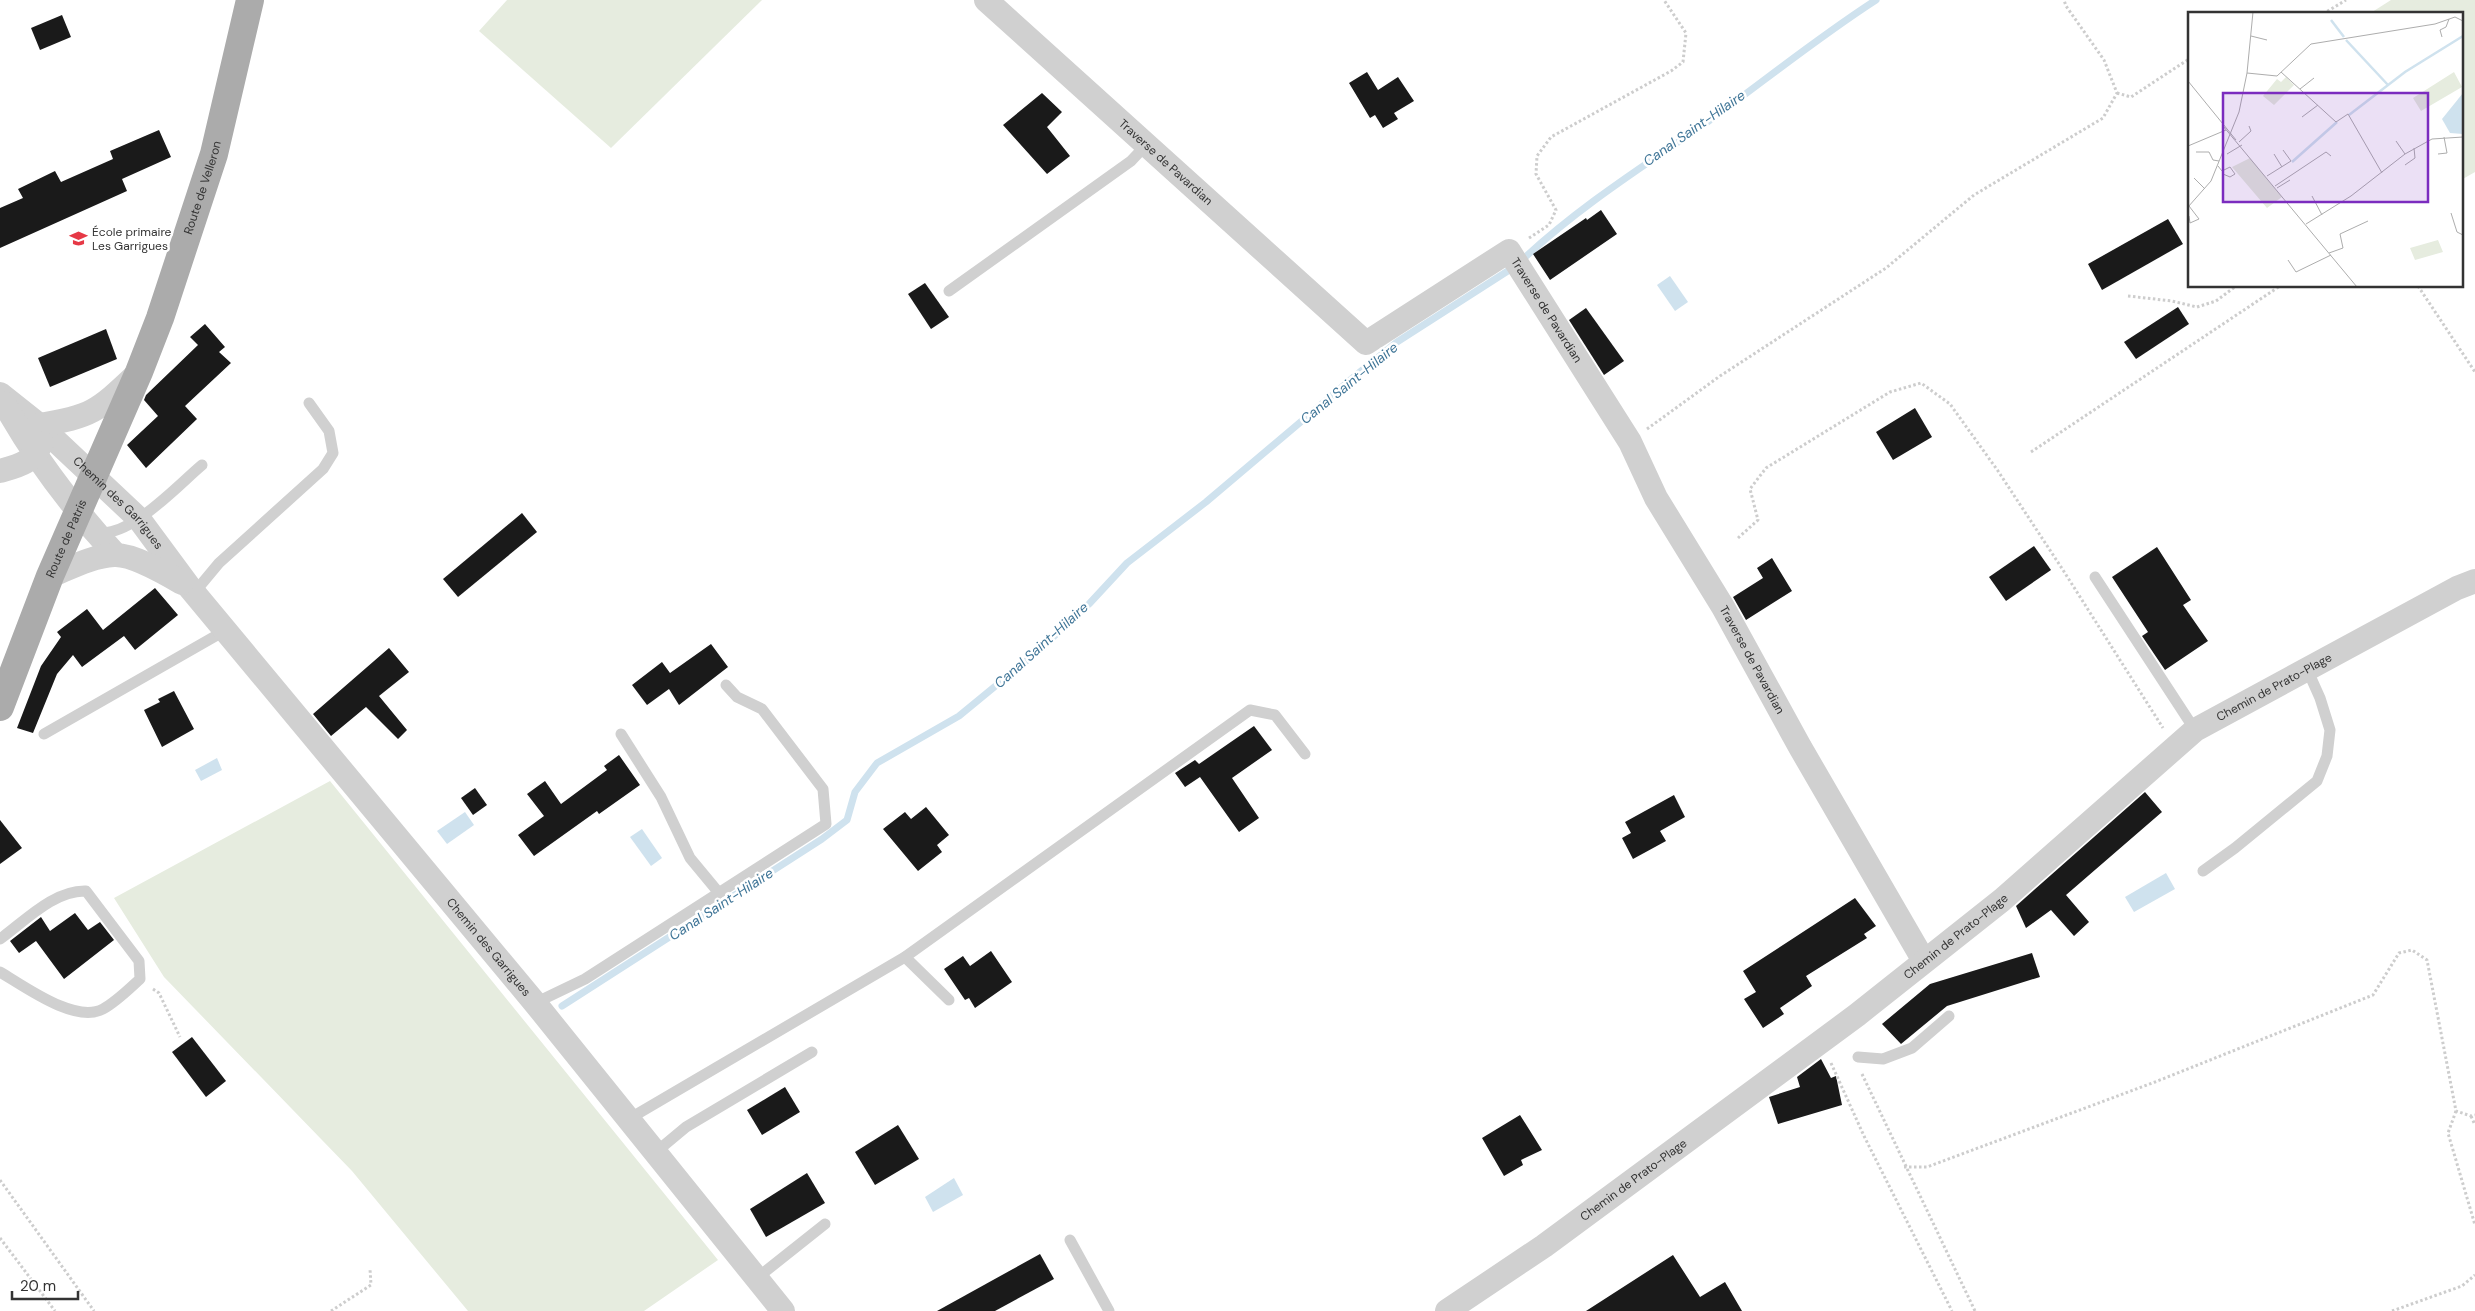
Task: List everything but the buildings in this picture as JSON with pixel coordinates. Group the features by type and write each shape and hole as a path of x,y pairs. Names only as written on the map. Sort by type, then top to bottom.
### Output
{"main road":[{"name":"Route de Velleron","path":"140,372 192,225 214,154 250,0"},
{"name":"Route de Patris","path":"0,707 50,576 86,523 94,478 140,372"}],"street":[{"name":"Traverse de Pavardian","path":"986,0 1366,343 1509,251 1630,442 1656,498 1723,607 1800,747 1924,961"},
{"path":"0,471 21,465 35,456 43,429 84,416 105,404 140,372"},
{"name":"Chemin des Garrigues","path":"0,395 43,429 139,519 192,590 535,1003 627,1120 656,1152 783,1311"},
{"name":"Chemin des Garrigues","path":"0,395 35,456 86,523 115,554"},
{"name":"Chemin des Garrigues","path":"50,576 88,560 115,554 154,566 192,590"},
{"name":"Chemin de Prato-Plage","path":"1447,1311 1544,1246 1817,1044 1924,961 2002,900 2195,730 2457,588 2475,581"}],"lane":[{"path":"949,291 1131,161 1146,145"},
{"path":"192,590 219,563 323,470 333,453 328,431 308,403"},
{"path":"86,523 105,534 117,530 139,519 202,465"},
{"path":"2095,577 2195,730"},
{"path":"44,734 226,630"},
{"path":"2203,871 2235,848 2317,781 2327,756 2330,730 2320,698 2307,669"},
{"path":"535,1003 584,979 826,824 823,789 762,709 737,697 726,685"},
{"path":"627,1120 905,957 1250,710 1275,715 1305,754"},
{"path":"621,734 661,797 690,858 719,893"},
{"path":"0,939 58,897 73,891 86,891 139,961 140,980 103,1009 87,1013 52,1003 0,972"},
{"path":"905,957 948,1000"},
{"path":"1858,1057 1883,1059 1912,1048 1949,1016"},
{"path":"656,1152 686,1126 812,1052"},
{"path":"757,1278 824,1224"},
{"path":"1070,1240 1109,1311"}],"path":[{"path":"1509,251 1549,225 1556,210 1536,174 1537,156 1551,137 1671,71 1683,62 1686,33 1664,0"},
{"path":"2064,0 2066,6 2104,60 2117,92 2131,97 2188,60"},
{"path":"2327,12 2346,0"},
{"path":"1630,442 1720,376 1886,268 1974,194 2103,118 2117,92"},
{"path":"2128,296 2197,306 2216,301 2233,288"},
{"path":"2031,452 2277,288"},
{"path":"2419,288 2475,372"},
{"path":"1738,538 1758,520 1750,490 1766,468 1890,392 1921,383 1950,404 1998,471 2163,729 2171,753"},
{"path":"1904,1167 1927,1167 2155,1082 2373,995 2399,953 2412,950 2427,960 2456,1111 2448,1133 2475,1225"},
{"path":"140,980 159,993 180,1037"},
{"path":"1817,1044 1834,1066 1864,1136 1952,1311"},
{"path":"1858,1057 1863,1078 1904,1167 1975,1311"},
{"path":"2456,1111 2473,1116 2475,1125"},
{"path":"0,1180 94,1311"},
{"path":"0,1238 55,1311"},
{"path":"331,1311 371,1285 370,1269"},
{"path":"2392,1311 2462,1286 2475,1275"}],"shaded area":[{"path":"507,0 762,0 611,148 479,31"},
{"path":"2391,0 2475,0 2475,172 2462,179 2462,12 2372,12"},
{"path":"330,781 718,1260 644,1311 468,1311 352,1171 164,977 114,898"}],"water":[{"path":"1670,276 1688,302 1675,311 1657,285"},
{"path":"217,758 222,770 201,781 195,770"},
{"path":"465,812 474,825 447,844 437,831"},
{"path":"642,829 662,858 651,866 630,837"},
{"path":"2166,873 2175,889 2134,912 2125,897"},
{"path":"954,1178 963,1195 933,1212 925,1197"}],"waterway":[{"name":"Canal Saint-Hilaire","path":"1520,262 1587,206 1876,0"},
{"name":"Canal Saint-Hilaire","path":"562,1006 822,839 847,820 855,792 877,763 959,716 1037,652 1089,604 1127,563 1206,502 1397,342 1514,267"}],"place":[{"name":"École primaire Les Garrigues","path":"78,239"}]}
